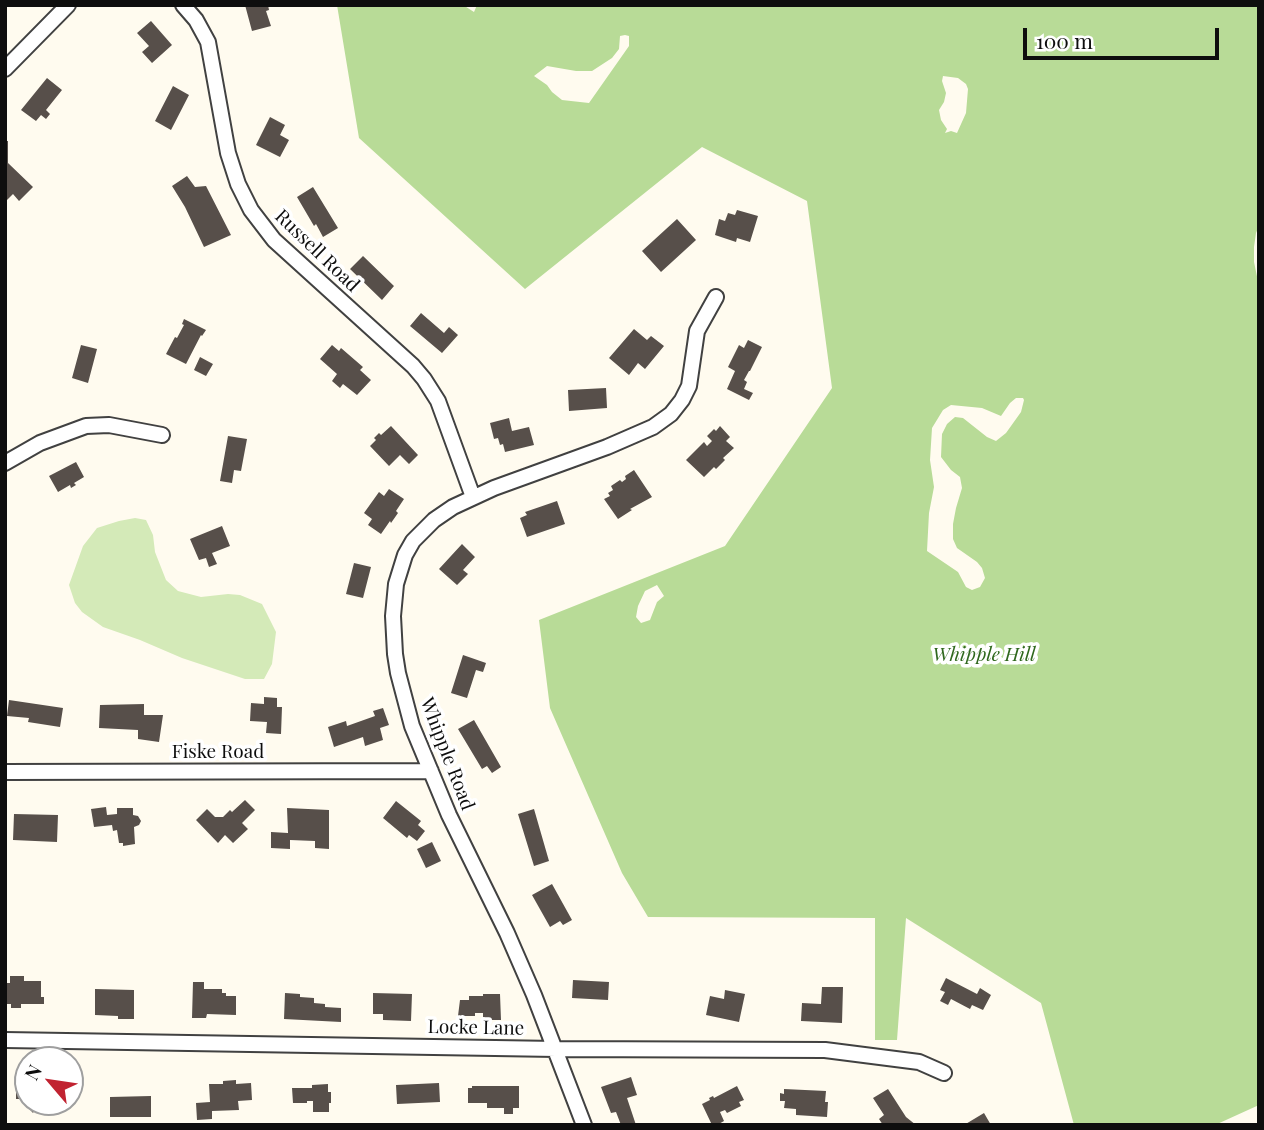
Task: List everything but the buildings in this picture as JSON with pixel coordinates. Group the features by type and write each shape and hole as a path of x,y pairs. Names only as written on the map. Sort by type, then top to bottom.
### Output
{"street":[{"path":"5,69 68,5"},
{"name":"Russell Road","path":"183,5 196,20 208,42 228,153 238,184 251,210 282,248 424,379 438,401 473,497"},
{"name":"Whipple Road","path":"584,1125 556,1049 507,933 449,815 412,726 398,673 393,635 396,584 405,555 418,536 444,513 473,497 653,427 671,414 689,386 697,331 716,297"},
{"path":"5,463 40,443 86,426 109,425 162,435"},
{"name":"Fiske Road","path":"5,772 431,771"},
{"name":"Locke Lane","path":"5,1040 556,1049 825,1050 919,1062 944,1073"}],"green space":[{"name":"Whipple Hill","path":"337,5 463,5 474,12 477,5 1259,5 1259,226 1254,262 1259,286 1259,1105 1215,1125 1074,1125 1041,1003 906,918 897,1040 875,1040 875,918 648,917 622,873 550,708 539,620 725,546 832,388 807,201 702,147 525,289 359,138","holes":["620,36 629,36 629,46 589,103 562,100 534,76 547,66 592,71 612,58 619,49","943,76 958,78 968,89 966,113 957,133 945,133 947,129 941,120 939,110 946,93","1016,398 1024,400 1021,412 1006,433 996,441 963,418 955,417 947,424 942,434 941,457 960,477 962,488 953,524 953,539 957,548 982,568 985,578 980,587 972,590 966,587 958,572 927,551 929,513 934,487 930,460 932,428 943,410 951,405 982,408 1001,416","657,585 664,596 657,602 650,620 641,623 636,617 645,591"]},
{"path":"135,518 146,520 166,580 178,591 201,597 240,595 262,604 276,632 272,664 264,679 245,679 182,658 103,627 82,612 75,603 69,585 83,546 97,528"}]}
